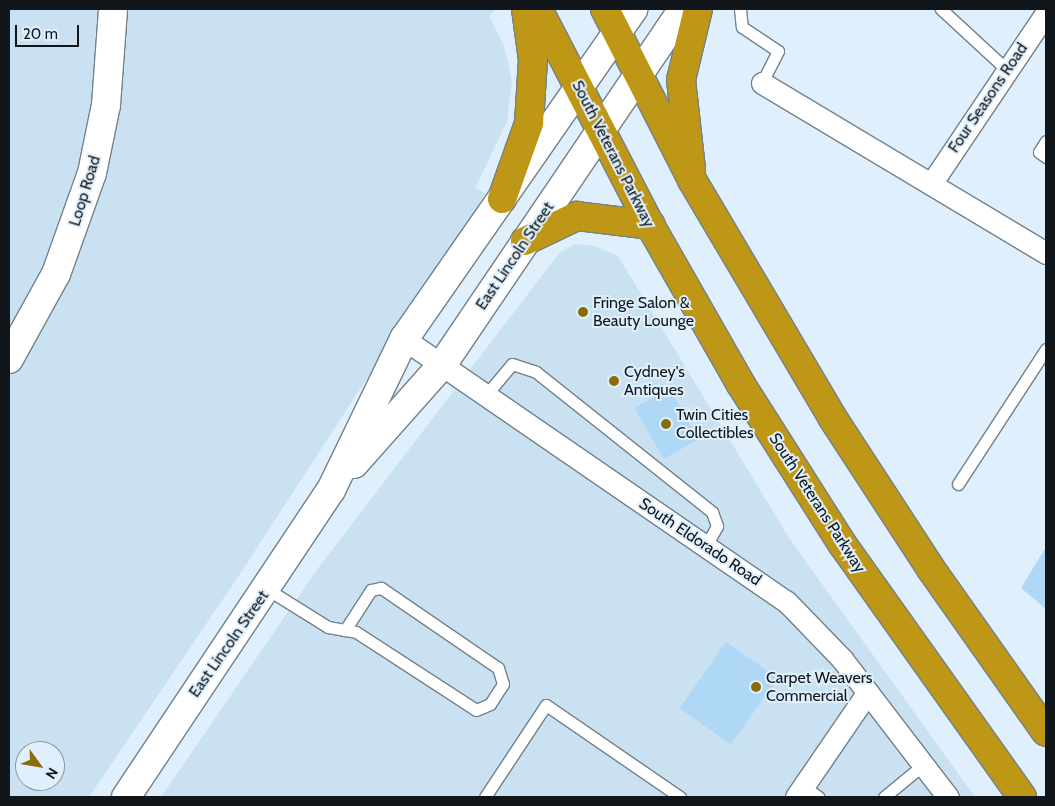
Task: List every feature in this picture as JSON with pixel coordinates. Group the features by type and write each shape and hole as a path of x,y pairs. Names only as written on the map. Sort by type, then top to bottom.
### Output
{"highway":[{"path":"502,199 529,123 533,60 526,9"},
{"name":"South Veterans Parkway","path":"538,9 650,225 740,383 843,545 1022,797"},
{"path":"605,9 692,180 832,417 952,600 1046,732"},
{"path":"692,180 680,80 698,9"},
{"path":"525,241 577,216 650,225"}],"main road":[{"name":"Loop Road","path":"9,359 56,274 92,173 106,105 113,9"},
{"name":"East Lincoln Street","path":"126,797 332,490 404,339 633,9"},
{"name":"East Lincoln Street","path":"332,490 442,365 683,9"}],"street":[{"name":"Four Seasons Road","path":"931,184 1046,13"},
{"path":"762,82 1046,252"},
{"name":"South Eldorado Road","path":"404,339 787,602 813,626 868,692 948,797"},
{"path":"806,794 868,692"}],"lane":[{"path":"740,9 742,27 778,51 762,82"},
{"path":"941,9 1006,70"},
{"path":"1046,141 1039,152 1046,157"},
{"path":"958,484 1046,349"},
{"path":"486,395 512,364 536,372 712,512 717,526 706,546"},
{"path":"267,589 328,627 356,632 466,706 483,710 490,704 503,684 498,668 387,592 371,590 345,630"},
{"path":"485,797 546,705 680,797"},
{"path":"884,797 923,765"}],"shaded area":[{"path":"9,9 497,9 489,16 504,46 512,81 507,122 475,188 485,193 466,226 238,577 89,797 9,797"},
{"path":"575,244 595,246 618,256 791,541 975,797 161,797 316,571 560,252"}],"building":[{"name":"Twin Cities Collectibles","path":"669,388 698,439 664,459 634,408"},
{"path":"1046,547 1046,609 1021,588"},
{"path":"726,642 778,678 731,744 680,708"}],"place":[{"name":"Fringe Salon & Beauty Lounge","path":"583,312"},
{"name":"Cydney's Antiques","path":"614,381"},
{"name":"Twin Cities Collectibles","path":"666,424"},
{"name":"Carpet Weavers Commercial","path":"756,687"}]}
